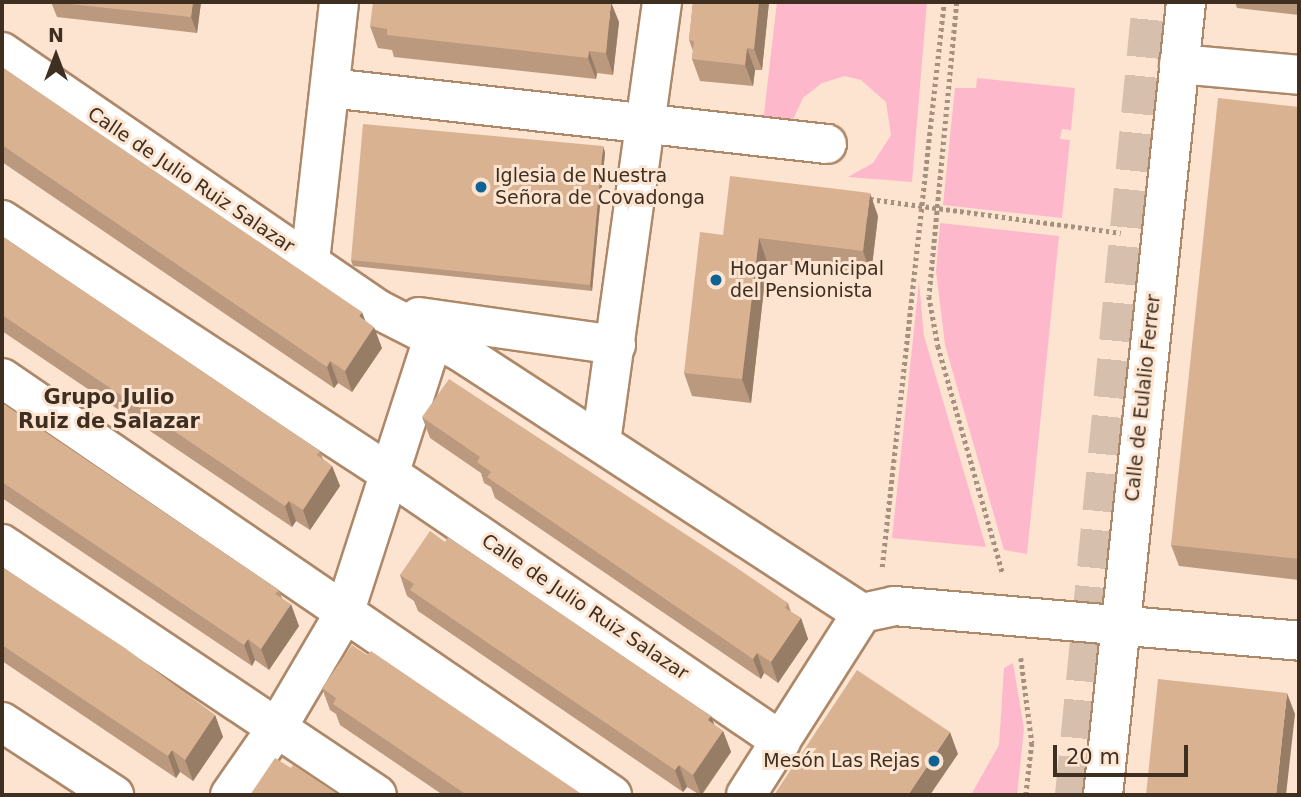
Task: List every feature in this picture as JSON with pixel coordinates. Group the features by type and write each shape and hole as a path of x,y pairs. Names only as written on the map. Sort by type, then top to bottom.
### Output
{"street":[{"name":"Calle de Julio Ruiz Salazar","path":"310,261 339,2"},
{"path":"601,442 647,127 662,2"},
{"name":"Calle de Eulalio Ferrer","path":"1103,795 1186,2"},
{"name":"Calle de Julio Ruiz Salazar","path":"2,52 379,310 461,352 862,612"},
{"path":"1179,64 1299,75"},
{"path":"330,88 647,127 827,144"},
{"name":"Calle de Julio Ruiz Salazar","path":"2,220 388,473 781,741"},
{"name":"Calle de Julio Ruiz Salazar","path":"379,310 616,345"},
{"path":"230,795 278,726 344,614 433,338"},
{"path":"2,377 344,614 612,795"},
{"path":"2,544 278,726 377,795"},
{"path":"746,795 862,612 894,606 1299,641"},
{"path":"2,722 89,789"}],"path":[{"path":"862,612 882,568 944,2"},
{"path":"957,2 929,296 936,333 1013,615 1030,705 1032,743 1026,795"},
{"path":"859,198 1160,238"}],"shaded area":[{"path":"777,2 927,2 912,182 848,177 873,163 891,135 886,102 861,80 845,76 822,83 803,98 790,126 762,131"},
{"path":"977,78 1075,88 1071,130 1062,129 1060,139 1070,140 1062,218 943,205 955,88 976,88"},
{"path":"940,223 1059,236 1027,554 1004,550 945,345 936,271"},
{"path":"919,282 924,336 986,547 892,538"},
{"path":"1013,663 1024,729 1017,795 971,795 999,745 1004,668"}],"building":[{"path":"51,2 193,2 191,17"},
{"path":"373,2 611,2 606,53 589,51 588,58 387,35 387,29 370,26"},
{"path":"693,2 759,2 754,49 747,48 745,65 692,59 694,41 689,40"},
{"path":"2,67 362,312 359,316 374,327 345,371 330,361 327,367 2,145"},
{"path":"1218,98 1299,107 1299,559 1171,545"},
{"name":"Iglesia de Nuestra Señora de Covadonga","path":"363,124 603,146 590,285 351,260"},
{"path":"730,176 870,193 863,251 759,238 742,379 684,373 700,232 723,235"},
{"path":"2,236 320,451 317,455 332,466 303,510 289,501 285,506 2,315"},
{"path":"449,379 788,603 785,608 801,618 771,662 757,653 753,659 487,477 491,472 477,462 480,457 422,417"},
{"path":"2,403 279,590 275,594 291,604 261,649 248,639 244,645 2,482"},
{"path":"430,531 445,542 448,537 711,716 708,720 723,731 693,775 679,765 675,770 410,590 414,584 400,575"},
{"path":"2,567 125,648 215,715 185,760 172,750 168,756 2,645"},
{"path":"352,645 367,655 371,651 583,795 467,795 333,704 336,698 322,688"},
{"path":"857,670 950,732 908,795 774,795"},
{"path":"1158,679 1287,693 1276,795 1146,795"},
{"path":"275,758 291,768 293,765 339,795 250,795"}],"tunnel":[{"path":"1074,795 1151,2"}],"place":[{"name":"Iglesia de Nuestra Señora de Covadonga","path":"481,187"},
{"name":"Hogar Municipal del Pensionista","path":"716,280"},
{"name":"Mesón Las Rejas","path":"934,761"}],"district":[{"name":"Grupo Julio Ruiz de Salazar","path":"109,409"}]}
